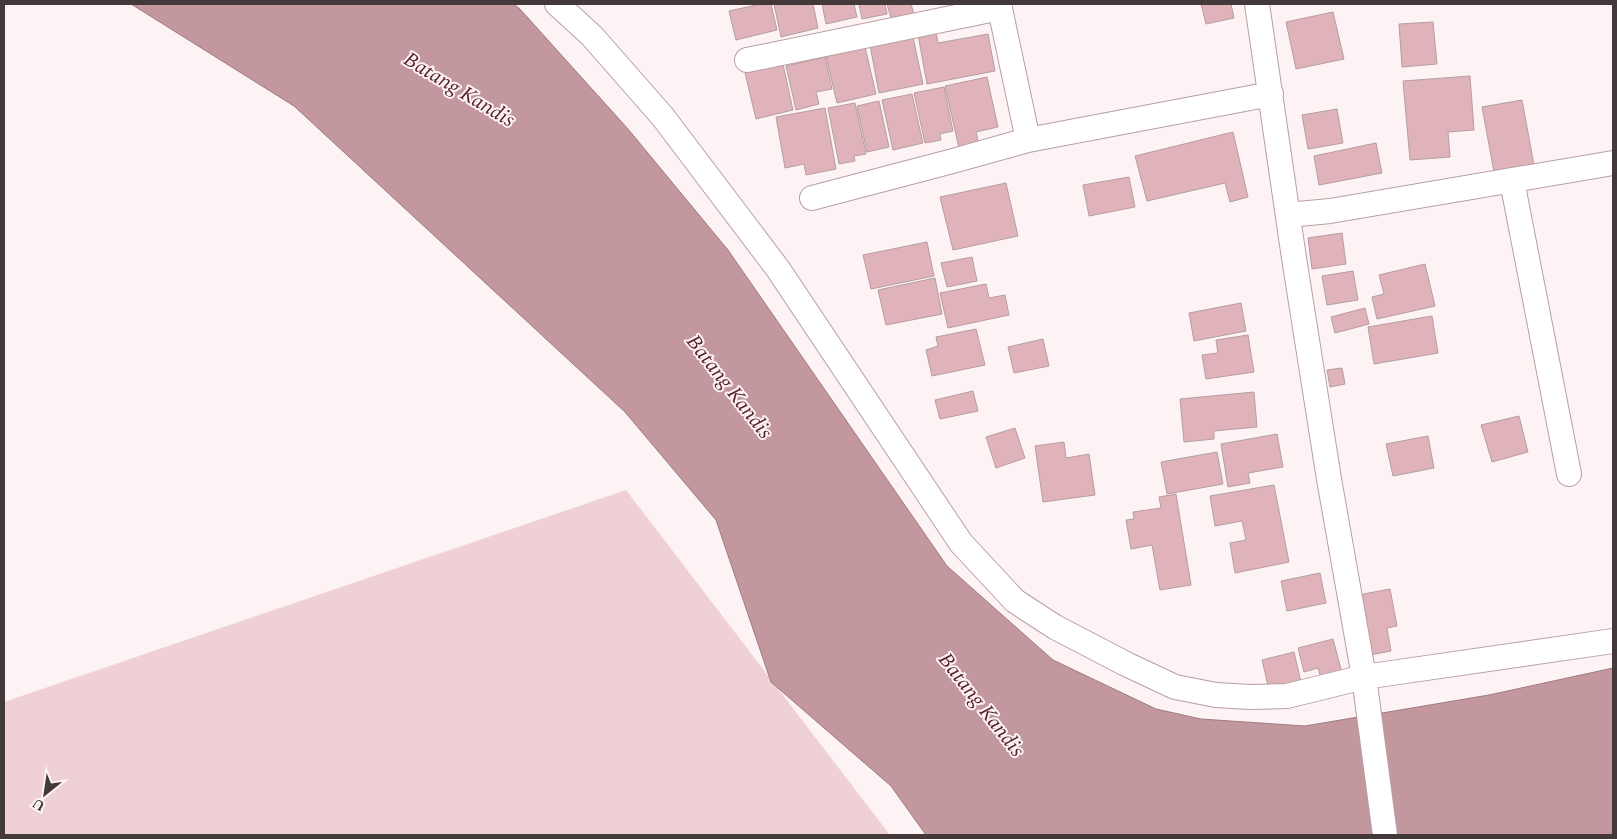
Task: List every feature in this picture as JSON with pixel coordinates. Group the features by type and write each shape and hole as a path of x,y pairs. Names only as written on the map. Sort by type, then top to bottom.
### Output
{"street":[{"path":"557,4 592,36 663,118 778,269 962,543 1015,601 1055,627 1175,687 1216,695 1250,697 1287,696 1364,677 1613,641"},
{"path":"1257,4 1271,94 1274,130 1329,479 1370,713 1385,835"},
{"path":"746,60 1000,6 1028,140"},
{"path":"812,198 1028,140 1271,94"},
{"path":"1288,215 1330,211 1613,163"},
{"path":"1512,181 1569,474"}],"shaded area":[{"path":"626,490 890,835 4,835 4,702"}],"water":[{"name":"Batang Kandis","path":"131,4 513,4 519,8 628,129 728,250 947,566 1053,660 1156,709 1201,719 1305,726 1489,695 1613,668 1613,835 926,835 891,786 771,682 716,520 625,412 294,106"}],"building":[{"path":"761,4 771,4 777,30 736,40 729,11"},
{"path":"774,4 813,4 818,28 781,37"},
{"path":"822,4 854,4 857,17 826,24"},
{"path":"859,4 885,4 887,14 862,19"},
{"path":"887,4 911,4 914,14 891,18"},
{"path":"1201,4 1231,4 1234,18 1206,24"},
{"path":"1333,12 1344,59 1296,69 1286,22"},
{"path":"1433,22 1437,64 1402,67 1399,24"},
{"path":"936,31 938,43 988,34 995,71 927,84 918,35"},
{"path":"913,37 923,84 879,93 870,45"},
{"path":"865,47 876,94 837,103 826,56"},
{"path":"825,57 832,89 816,92 819,104 796,110 786,66"},
{"path":"783,64 793,110 756,119 745,73"},
{"path":"1470,76 1474,130 1448,132 1450,157 1410,160 1403,81"},
{"path":"987,77 998,127 976,132 979,144 959,148 945,86"},
{"path":"944,87 953,131 940,134 941,140 925,143 914,93"},
{"path":"912,94 923,143 893,150 882,100"},
{"path":"1522,100 1534,165 1494,172 1482,107"},
{"path":"879,101 889,147 867,152 857,106"},
{"path":"855,103 866,154 854,156 855,161 839,164 828,108"},
{"path":"825,108 836,169 806,175 804,164 785,168 776,117"},
{"path":"1337,109 1343,143 1308,149 1302,115"},
{"path":"1233,132 1248,197 1230,202 1225,183 1147,201 1135,156"},
{"path":"1376,143 1382,173 1319,185 1314,156"},
{"path":"1129,177 1135,207 1089,216 1083,185"},
{"path":"1006,183 1018,236 953,250 940,197"},
{"path":"1342,233 1346,264 1312,269 1308,238"},
{"path":"927,242 934,276 871,289 863,255"},
{"path":"972,257 977,281 947,287 941,263"},
{"path":"1425,264 1435,306 1377,319 1372,297 1384,294 1379,275"},
{"path":"1353,271 1358,300 1327,305 1322,276"},
{"path":"935,278 942,314 886,325 878,290"},
{"path":"986,284 989,298 1005,295 1009,315 948,328 940,293"},
{"path":"1241,303 1246,331 1194,341 1189,313"},
{"path":"1365,308 1369,324 1335,333 1331,317"},
{"path":"1432,316 1438,353 1374,364 1368,327"},
{"path":"976,329 985,365 932,376 926,350 938,346 936,337"},
{"path":"1248,335 1254,372 1206,379 1202,355 1218,353 1216,340"},
{"path":"1043,339 1049,366 1014,373 1008,347"},
{"path":"1342,368 1345,384 1330,387 1327,370"},
{"path":"973,391 978,411 940,419 935,400"},
{"path":"1254,392 1257,427 1214,431 1214,439 1184,442 1180,399"},
{"path":"1519,416 1528,452 1492,462 1481,425"},
{"path":"1015,428 1025,458 996,468 986,437"},
{"path":"1277,434 1283,467 1248,473 1250,483 1228,487 1221,444"},
{"path":"1428,436 1434,468 1393,476 1386,444"},
{"path":"1064,442 1066,458 1089,454 1095,495 1043,502 1035,446"},
{"path":"1217,452 1223,484 1167,494 1161,462"},
{"path":"1274,485 1289,562 1235,573 1230,543 1246,540 1242,521 1215,526 1210,496"},
{"path":"1176,494 1191,585 1160,590 1152,545 1131,549 1126,520 1134,519 1133,512 1161,508 1159,497"},
{"path":"1320,573 1326,603 1287,611 1281,581"},
{"path":"1390,589 1397,626 1387,628 1391,651 1370,655 1358,595"},
{"path":"1333,639 1342,673 1321,678 1318,668 1304,672 1298,648"},
{"path":"1294,652 1301,682 1269,690 1262,660"}]}
